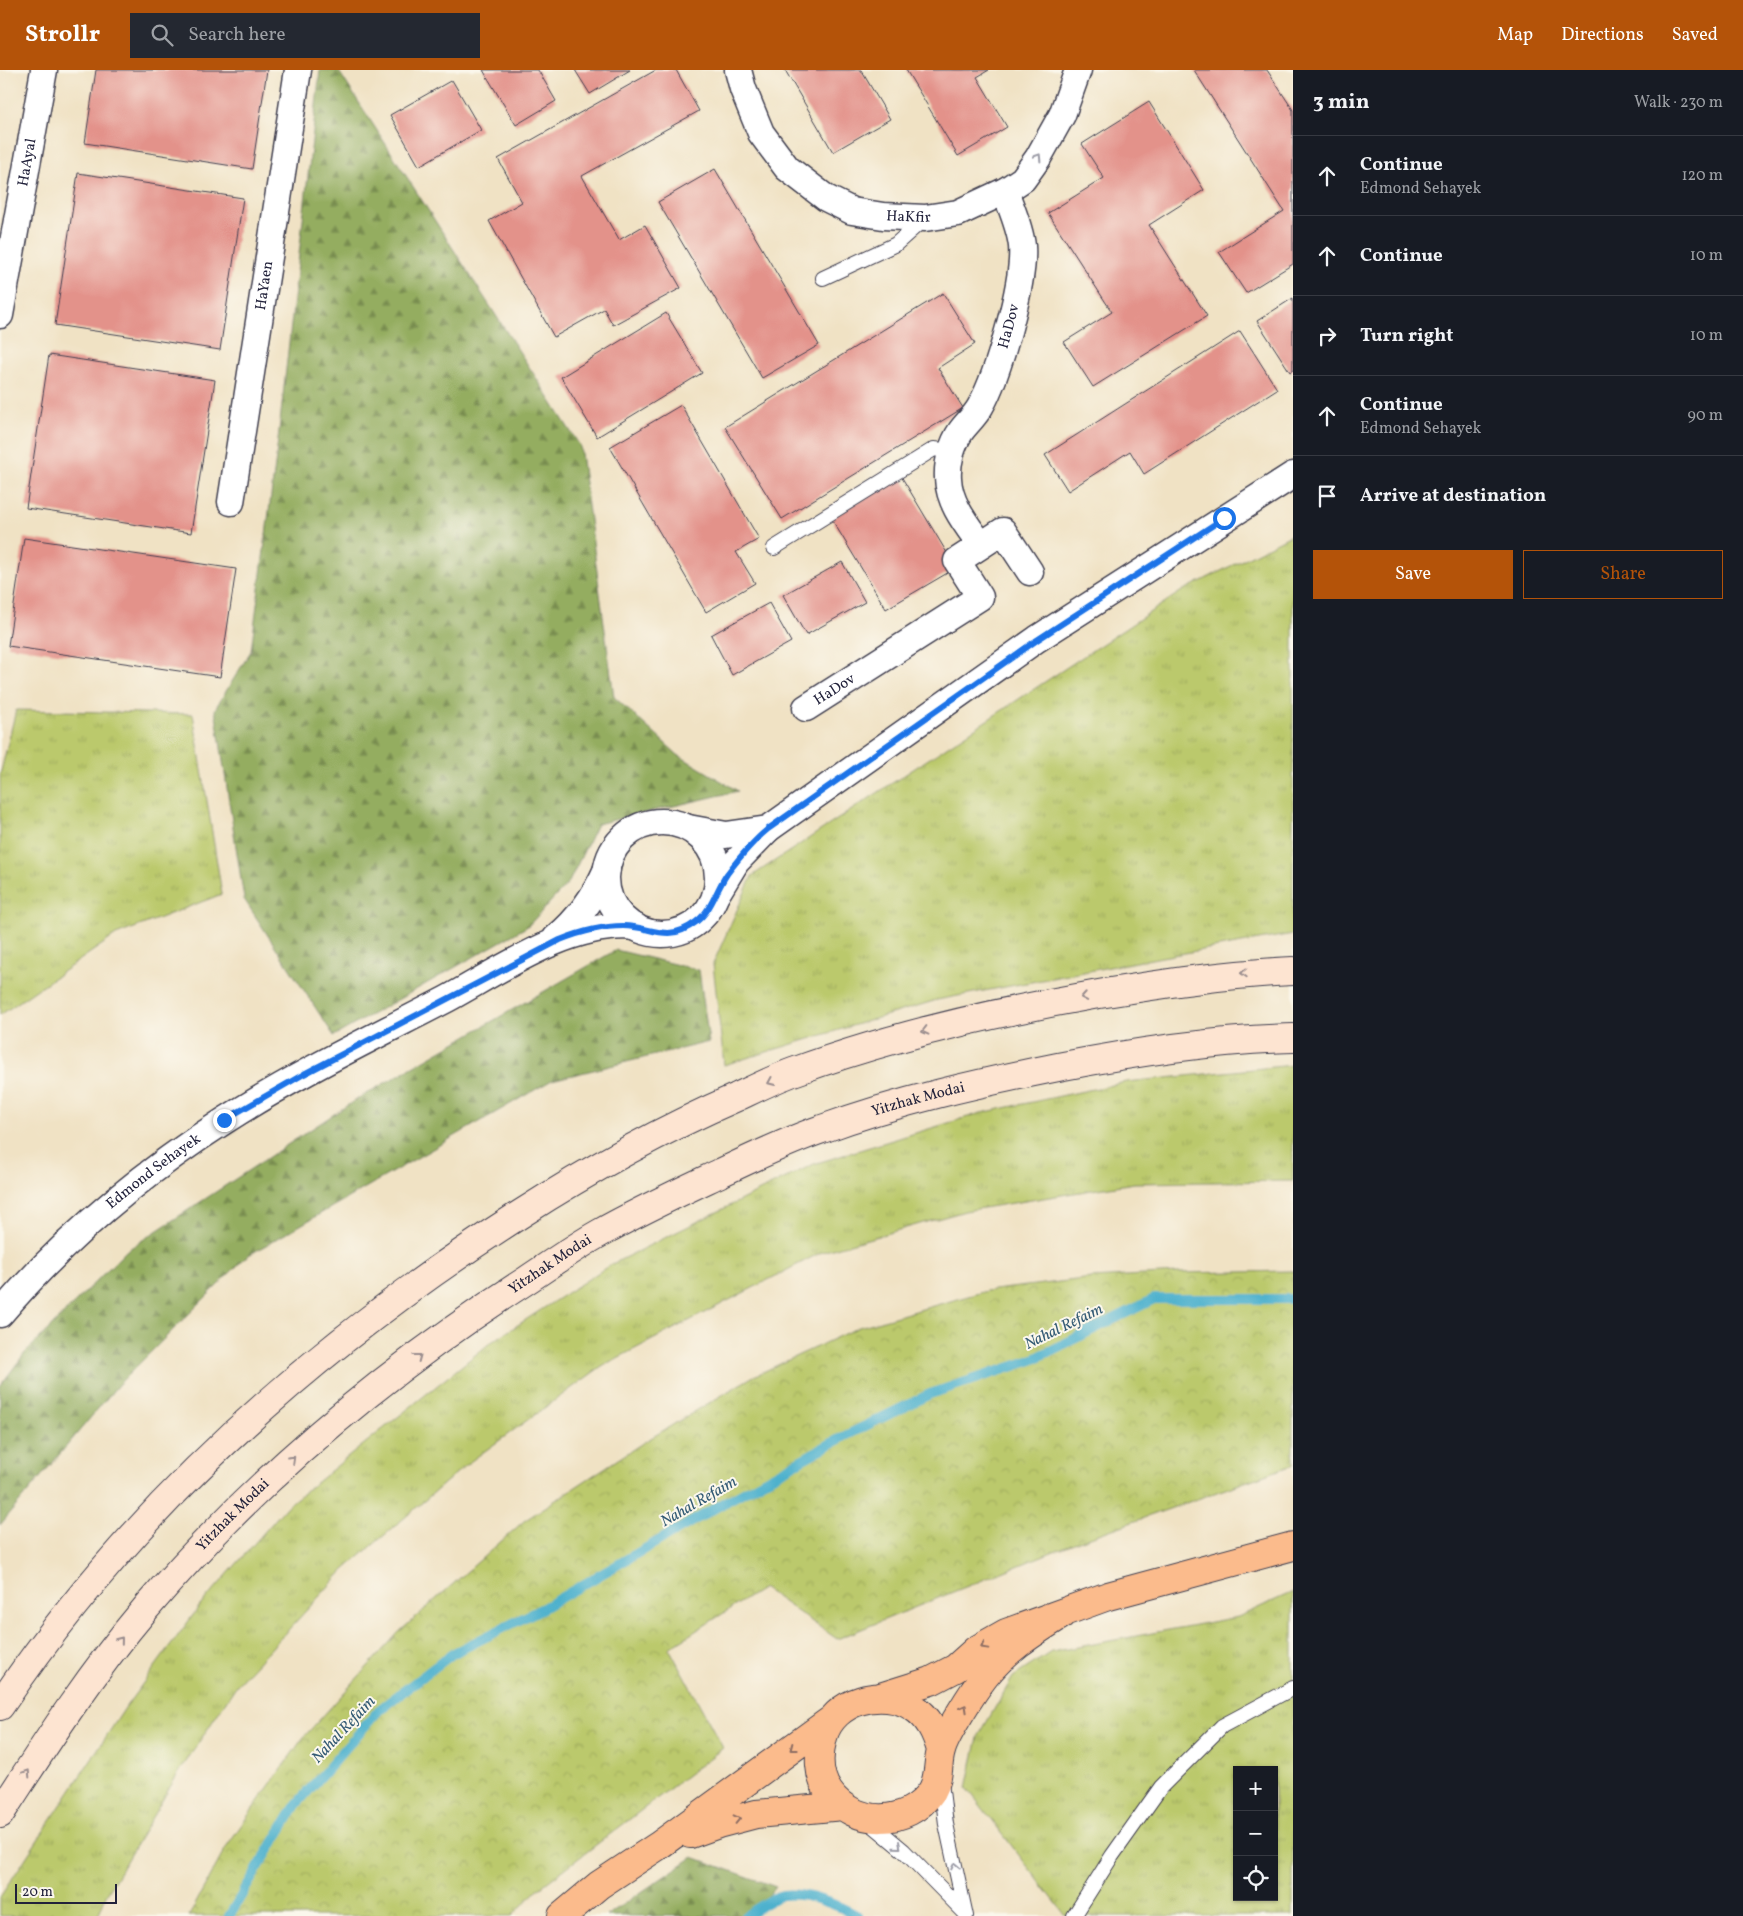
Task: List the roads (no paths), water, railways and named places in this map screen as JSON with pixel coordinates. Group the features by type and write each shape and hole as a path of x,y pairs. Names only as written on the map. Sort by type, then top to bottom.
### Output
{"main road":[{"path":"562,1916 599,1885 658,1846 833,1719 846,1707 862,1700 880,1697 931,1681 956,1668 976,1650 1006,1633 1061,1615 1108,1596 1293,1546"},
{"path":"658,1846 718,1824 756,1814 852,1811 881,1819 901,1815 919,1805 932,1790 940,1761 968,1702 985,1676 1013,1646 1061,1615"},
{"path":"880,1697 897,1700 913,1707 927,1719 936,1734 940,1761"},
{"path":"833,1719 823,1735 820,1752 820,1772 829,1791 852,1811"}],"street":[{"name":"HaAyal","path":"0,314 44,70"},
{"name":"HaYaen","path":"231,502 298,70"},
{"name":"HaKfir","path":"738,70 743,89 761,133 787,168 826,198 852,211 883,216 924,218 958,212 1005,191 1023,179 1038,158 1062,115 1078,70"},
{"name":"HaDov","path":"981,546 954,506 948,478 952,452 961,432 981,407 991,384 1003,347 1020,278 1022,245 1005,191"},
{"path":"768,829 726,835 662,822 636,828 617,844 607,869 607,887 612,903 623,917 636,927 653,933 680,930 702,917 736,862 768,829 1037,640 1293,475"},
{"name":"HaDov","path":"806,708 980,597 957,561 1003,531 1030,572"},
{"path":"688,828 702,838 712,852 718,878 716,895"},
{"name":"Edmond Sehayek","path":"542,948 580,914 592,898 607,869"},
{"name":"Edmond Sehayek","path":"0,1314 79,1231 121,1196 186,1146 264,1096 542,948 578,933 597,928 636,927"},
{"path":"0,1706 39,1648 101,1570 150,1516 259,1410 312,1364 437,1268 569,1183 672,1125 790,1073 887,1041 1003,1011 1230,974 1293,971"},
{"name":"Yitzhak Modai","path":"0,1814 86,1683 192,1556 240,1509 299,1453 358,1402 471,1316 598,1234 672,1195 776,1147 822,1128 908,1103 1012,1077 1097,1060 1193,1046 1293,1038"}],"lane":[{"path":"823,278 896,244 924,218"},
{"path":"774,548 934,449 952,452"},
{"path":"1074,1916 1112,1856 1161,1787 1222,1726 1293,1688"},
{"path":"940,1761 946,1824 966,1915"},
{"path":"852,1811 904,1851 966,1915"}],"waterway":[{"name":"Nahal Refaim","path":"229,1916 296,1805 379,1710 452,1654 543,1608 729,1500 843,1437 930,1394 1032,1360 1154,1299 1293,1299"},
{"path":"745,1916 783,1895 812,1897 858,1916"}]}
